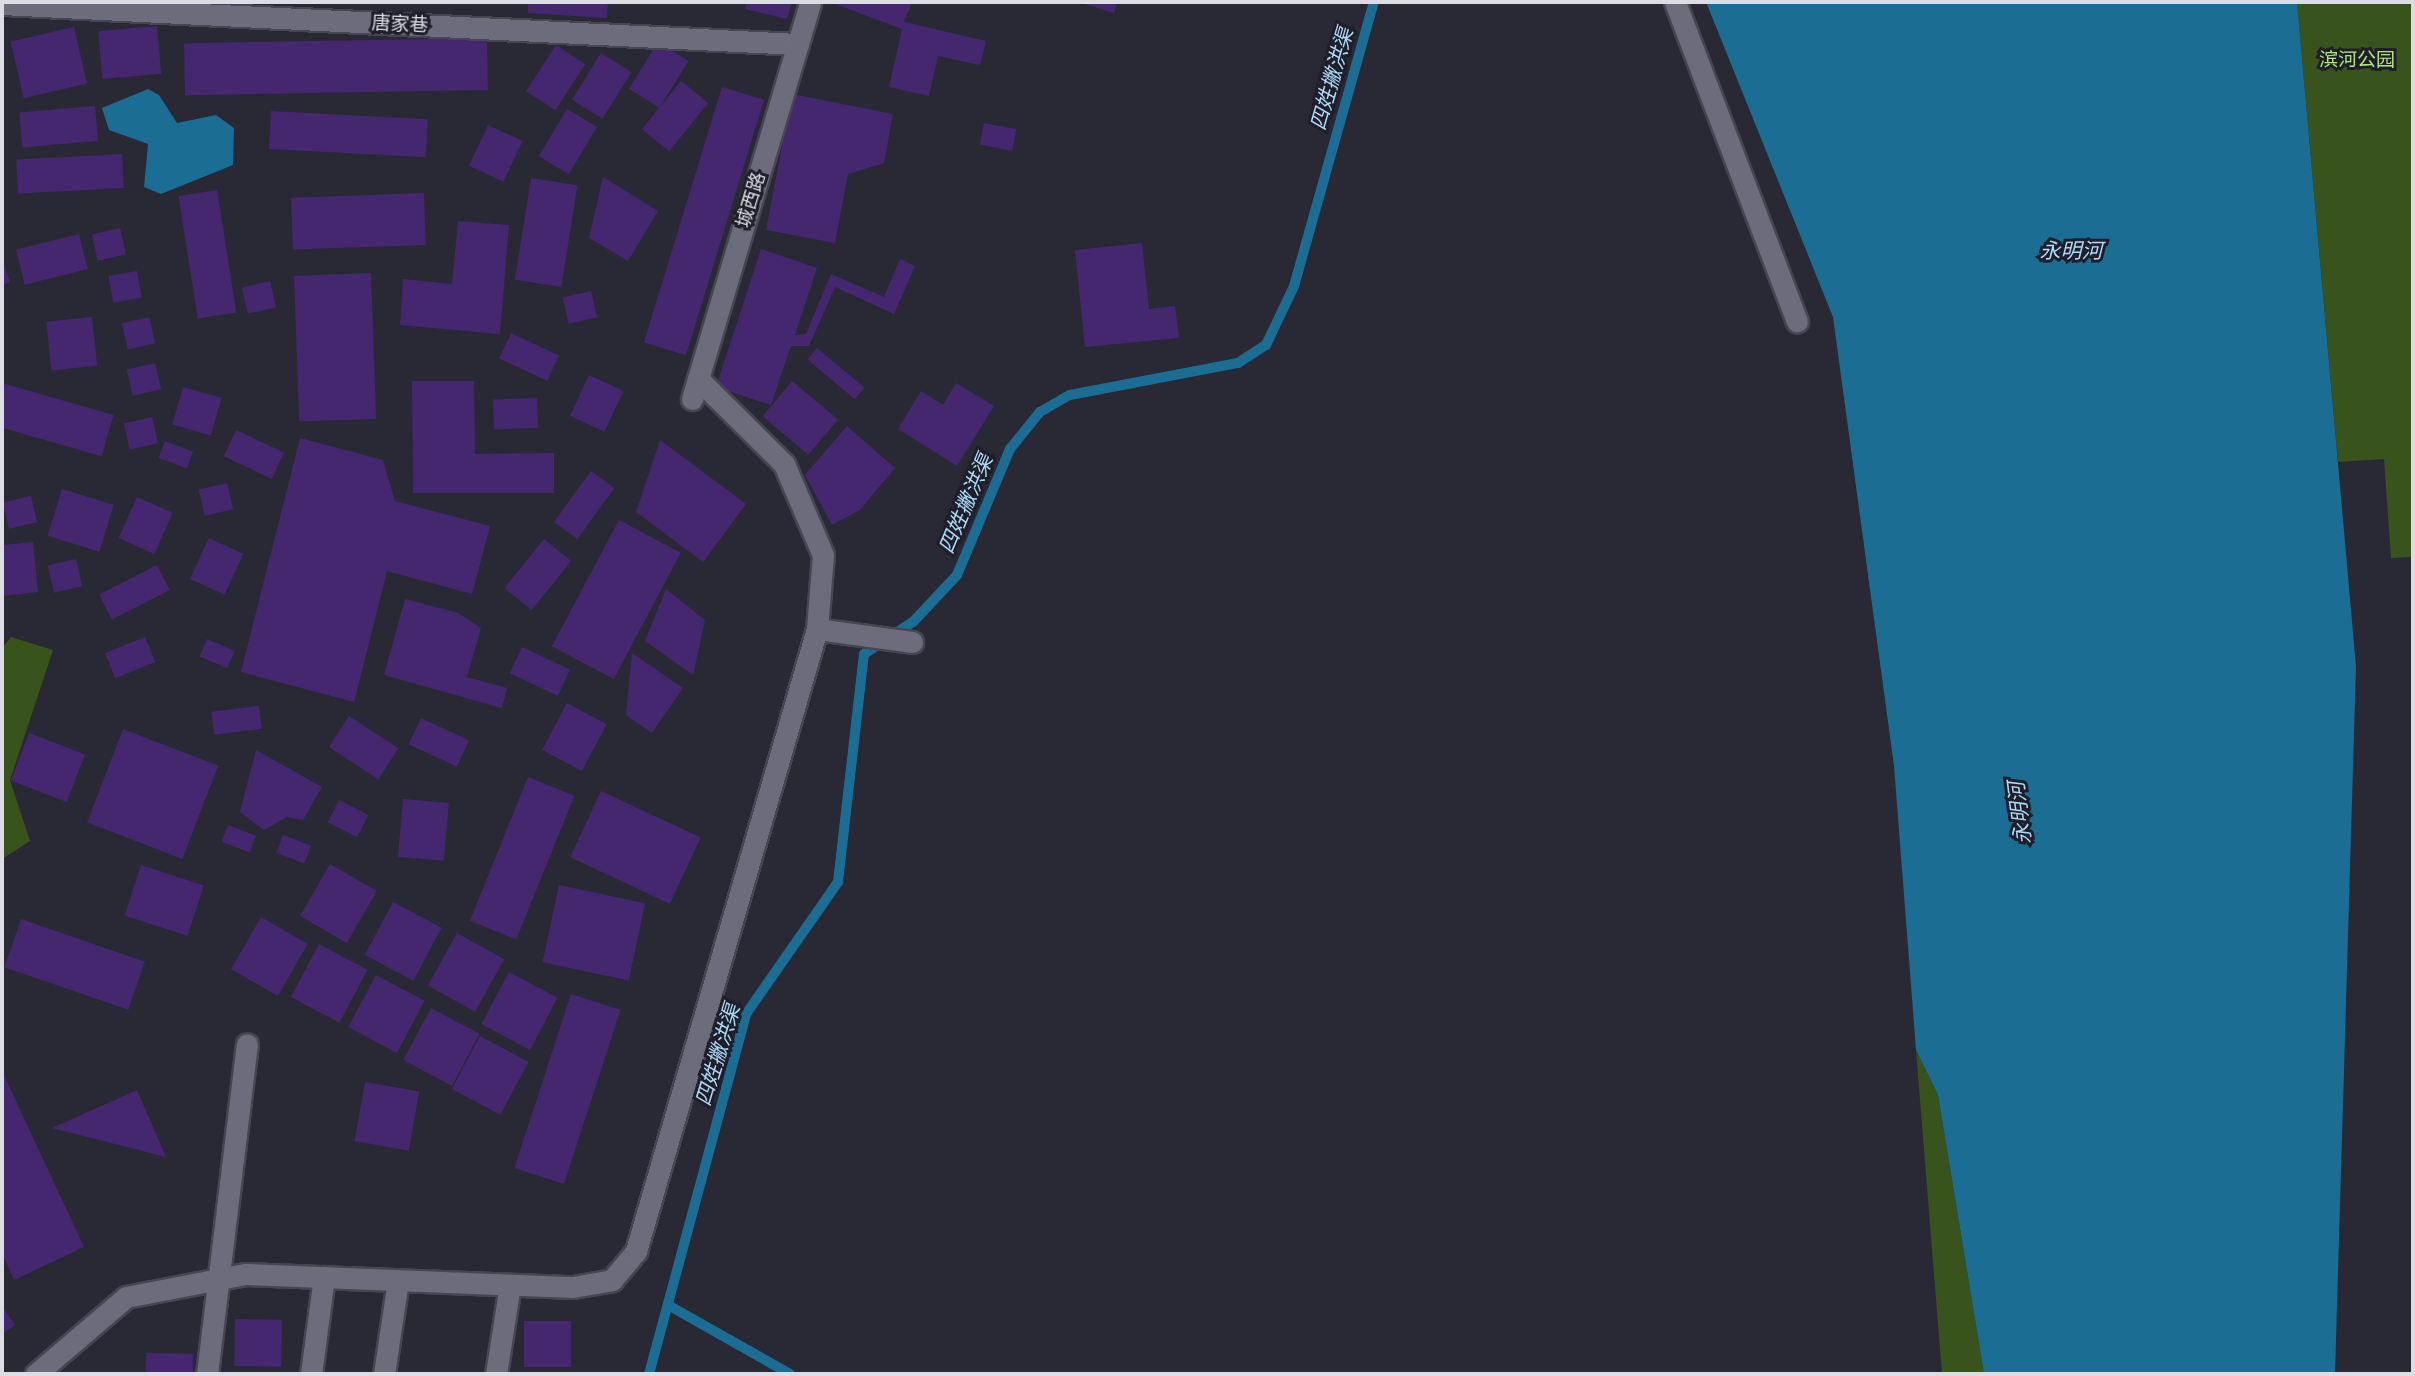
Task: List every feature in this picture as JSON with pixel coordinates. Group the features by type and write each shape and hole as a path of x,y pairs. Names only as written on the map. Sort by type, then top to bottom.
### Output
{"street":[{"name":"城西路","path":"810,2 695,389 784,464 823,555 817,629"},
{"path":"1675,2 1797,321"},
{"name":"唐家巷","path":"2,4 195,8 798,44"},
{"path":"36,1374 126,1297 246,1274 573,1287 612,1280 636,1251 817,629 912,642"},
{"path":"207,1374 221,1279 247,1044"},
{"path":"311,1374 324,1277"},
{"path":"384,1374 398,1280"},
{"path":"496,1374 510,1285"}],"green space":[{"name":"滨河公园","path":"2297,2 2413,2 2413,557 2391,558 2384,459 2338,462"},
{"path":"11,637 53,650 10,780 30,841 2,859 2,648"},
{"path":"1916,1050 1938,1095 1984,1374 1942,1374"}],"water":[{"name":"永明河","path":"1706,2 2297,2 2356,666 2335,1374 1984,1374 1938,1095 1916,1050 1894,766 1833,317"},
{"path":"148,89 159,95 177,123 216,115 234,128 233,165 161,194 144,187 148,144 109,130 102,108"}],"building":[{"path":"528,2 608,2 607,18 528,13"},
{"path":"747,2 792,2 787,19 745,9"},
{"path":"830,2 912,2 904,22 986,41 980,65 938,56 929,96 889,87 902,29"},
{"path":"1078,2 1117,2 1114,13"},
{"path":"157,26 161,74 102,79 98,31"},
{"path":"74,27 87,84 24,98 11,42"},
{"path":"487,38 488,90 185,95 184,43"},
{"path":"658,42 689,61 659,108 629,89"},
{"path":"556,45 585,64 555,110 526,91"},
{"path":"601,53 632,72 602,119 572,100"},
{"path":"681,81 708,103 669,151 642,129"},
{"path":"722,87 764,100 686,355 644,342"},
{"path":"792,94 893,114 884,163 848,174 835,243 766,230"},
{"path":"95,106 98,141 22,147 19,113"},
{"path":"567,109 597,127 569,174 539,156"},
{"path":"271,111 428,119 426,157 269,149"},
{"path":"984,123 1016,129 1012,151 980,145"},
{"path":"488,125 522,141 503,182 469,166"},
{"path":"122,154 124,188 18,194 16,160"},
{"path":"603,177 658,211 628,261 589,238"},
{"path":"531,178 577,185 561,287 515,280"},
{"path":"217,190 236,312 198,319 178,196"},
{"path":"424,193 426,245 293,250 291,198"},
{"path":"458,221 509,225 500,334 400,325 403,279 452,284"},
{"path":"120,228 126,254 98,261 92,235"},
{"path":"79,234 88,269 25,285 16,250"},
{"path":"1142,243 1149,309 1175,306 1179,338 1085,347 1075,250"},
{"path":"761,249 817,268 795,335 806,334 831,274 884,297 900,259 915,266 894,314 835,287 809,346 791,346 771,405 716,387"},
{"path":"2,259 10,282 2,285"},
{"path":"137,271 142,298 113,303 108,276"},
{"path":"371,273 376,419 299,422 294,276"},
{"path":"270,281 276,307 248,314 242,288"},
{"path":"591,291 597,317 569,324 563,298"},
{"path":"92,317 97,366 51,371 46,322"},
{"path":"149,317 155,343 128,350 122,323"},
{"path":"511,333 559,355 547,381 499,358"},
{"path":"817,348 864,388 855,399 807,359"},
{"path":"155,363 161,389 133,396 127,370"},
{"path":"589,375 623,391 604,432 570,416"},
{"path":"412,381 474,381 475,454 554,453 554,493 413,493"},
{"path":"792,381 838,420 808,455 762,416"},
{"path":"2,383 114,415 102,456 2,428"},
{"path":"956,383 994,406 957,466 898,429 921,391 943,405"},
{"path":"183,387 221,398 211,436 172,424"},
{"path":"537,398 538,428 494,430 493,400"},
{"path":"152,417 158,443 130,450 124,424"},
{"path":"847,426 895,468 860,510 832,525 805,475"},
{"path":"236,430 284,452 272,479 224,456"},
{"path":"300,438 383,460 395,501 490,526 472,594 387,571 354,702 241,672"},
{"path":"660,440 746,504 703,562 636,512"},
{"path":"165,441 193,452 187,469 159,458"},
{"path":"591,471 614,488 577,539 554,522"},
{"path":"227,483 233,509 205,516 199,490"},
{"path":"62,489 114,505 99,552 48,536"},
{"path":"31,496 37,522 9,529 3,503"},
{"path":"137,497 173,513 154,554 119,538"},
{"path":"619,520 681,553 614,679 552,646"},
{"path":"209,538 243,554 224,595 190,579"},
{"path":"544,539 571,561 532,610 504,588"},
{"path":"33,542 38,592 2,596 2,545"},
{"path":"76,559 82,586 54,593 48,566"},
{"path":"157,565 170,590 112,619 99,595"},
{"path":"666,589 705,620 693,675 645,641"},
{"path":"405,599 458,613 481,628 467,677 507,688 502,708 384,675"},
{"path":"145,637 155,662 115,678 105,653"},
{"path":"207,639 235,651 227,668 200,656"},
{"path":"522,647 570,669 558,696 510,673"},
{"path":"632,653 683,688 652,733 626,715"},
{"path":"567,703 607,724 582,771 542,750"},
{"path":"259,706 262,729 214,735 211,712"},
{"path":"349,716 398,748 378,779 329,747"},
{"path":"421,718 469,740 457,767 409,744"},
{"path":"123,729 218,766 182,859 87,822"},
{"path":"29,733 85,755 67,802 11,781"},
{"path":"256,750 322,787 303,820 287,817 264,830 240,812"},
{"path":"528,777 574,796 516,939 470,921"},
{"path":"601,791 701,837 670,904 570,857"},
{"path":"403,799 449,803 444,861 398,857"},
{"path":"339,800 368,815 357,837 328,822"},
{"path":"228,825 256,836 250,853 222,842"},
{"path":"283,835 311,846 304,863 276,853"},
{"path":"330,864 377,891 347,943 300,916"},
{"path":"141,865 204,885 187,936 125,915"},
{"path":"559,885 645,903 629,981 543,962"},
{"path":"393,902 442,928 413,981 365,955"},
{"path":"261,917 308,944 278,996 231,969"},
{"path":"21,919 145,962 128,1010 4,967"},
{"path":"457,933 504,959 475,1012 428,985"},
{"path":"319,944 368,970 339,1023 291,997"},
{"path":"509,972 558,998 530,1050 481,1024"},
{"path":"376,975 425,1001 397,1053 348,1027"},
{"path":"571,994 620,1010 564,1184 514,1168"},
{"path":"431,1008 480,1034 452,1086 403,1060"},
{"path":"480,1036 529,1062 500,1115 452,1089"},
{"path":"2,1071 84,1247 14,1280 2,1253"},
{"path":"365,1082 419,1092 409,1151 355,1141"},
{"path":"137,1090 166,1157 52,1128"},
{"path":"2,1306 15,1325 2,1334"},
{"path":"235,1319 282,1320 281,1367 234,1366"},
{"path":"524,1321 571,1321 571,1367 524,1367"},
{"path":"146,1353 193,1354 193,1374 146,1374"}],"waterway":[{"name":"四姓撇洪渠","path":"649,1374 746,1014 838,882 864,654 914,621 957,575 1010,449 1040,412 1070,395 1238,363 1266,345 1294,286 1374,2"},
{"name":"四姓撇洪渠","path":"668,1305 790,1374"}]}
